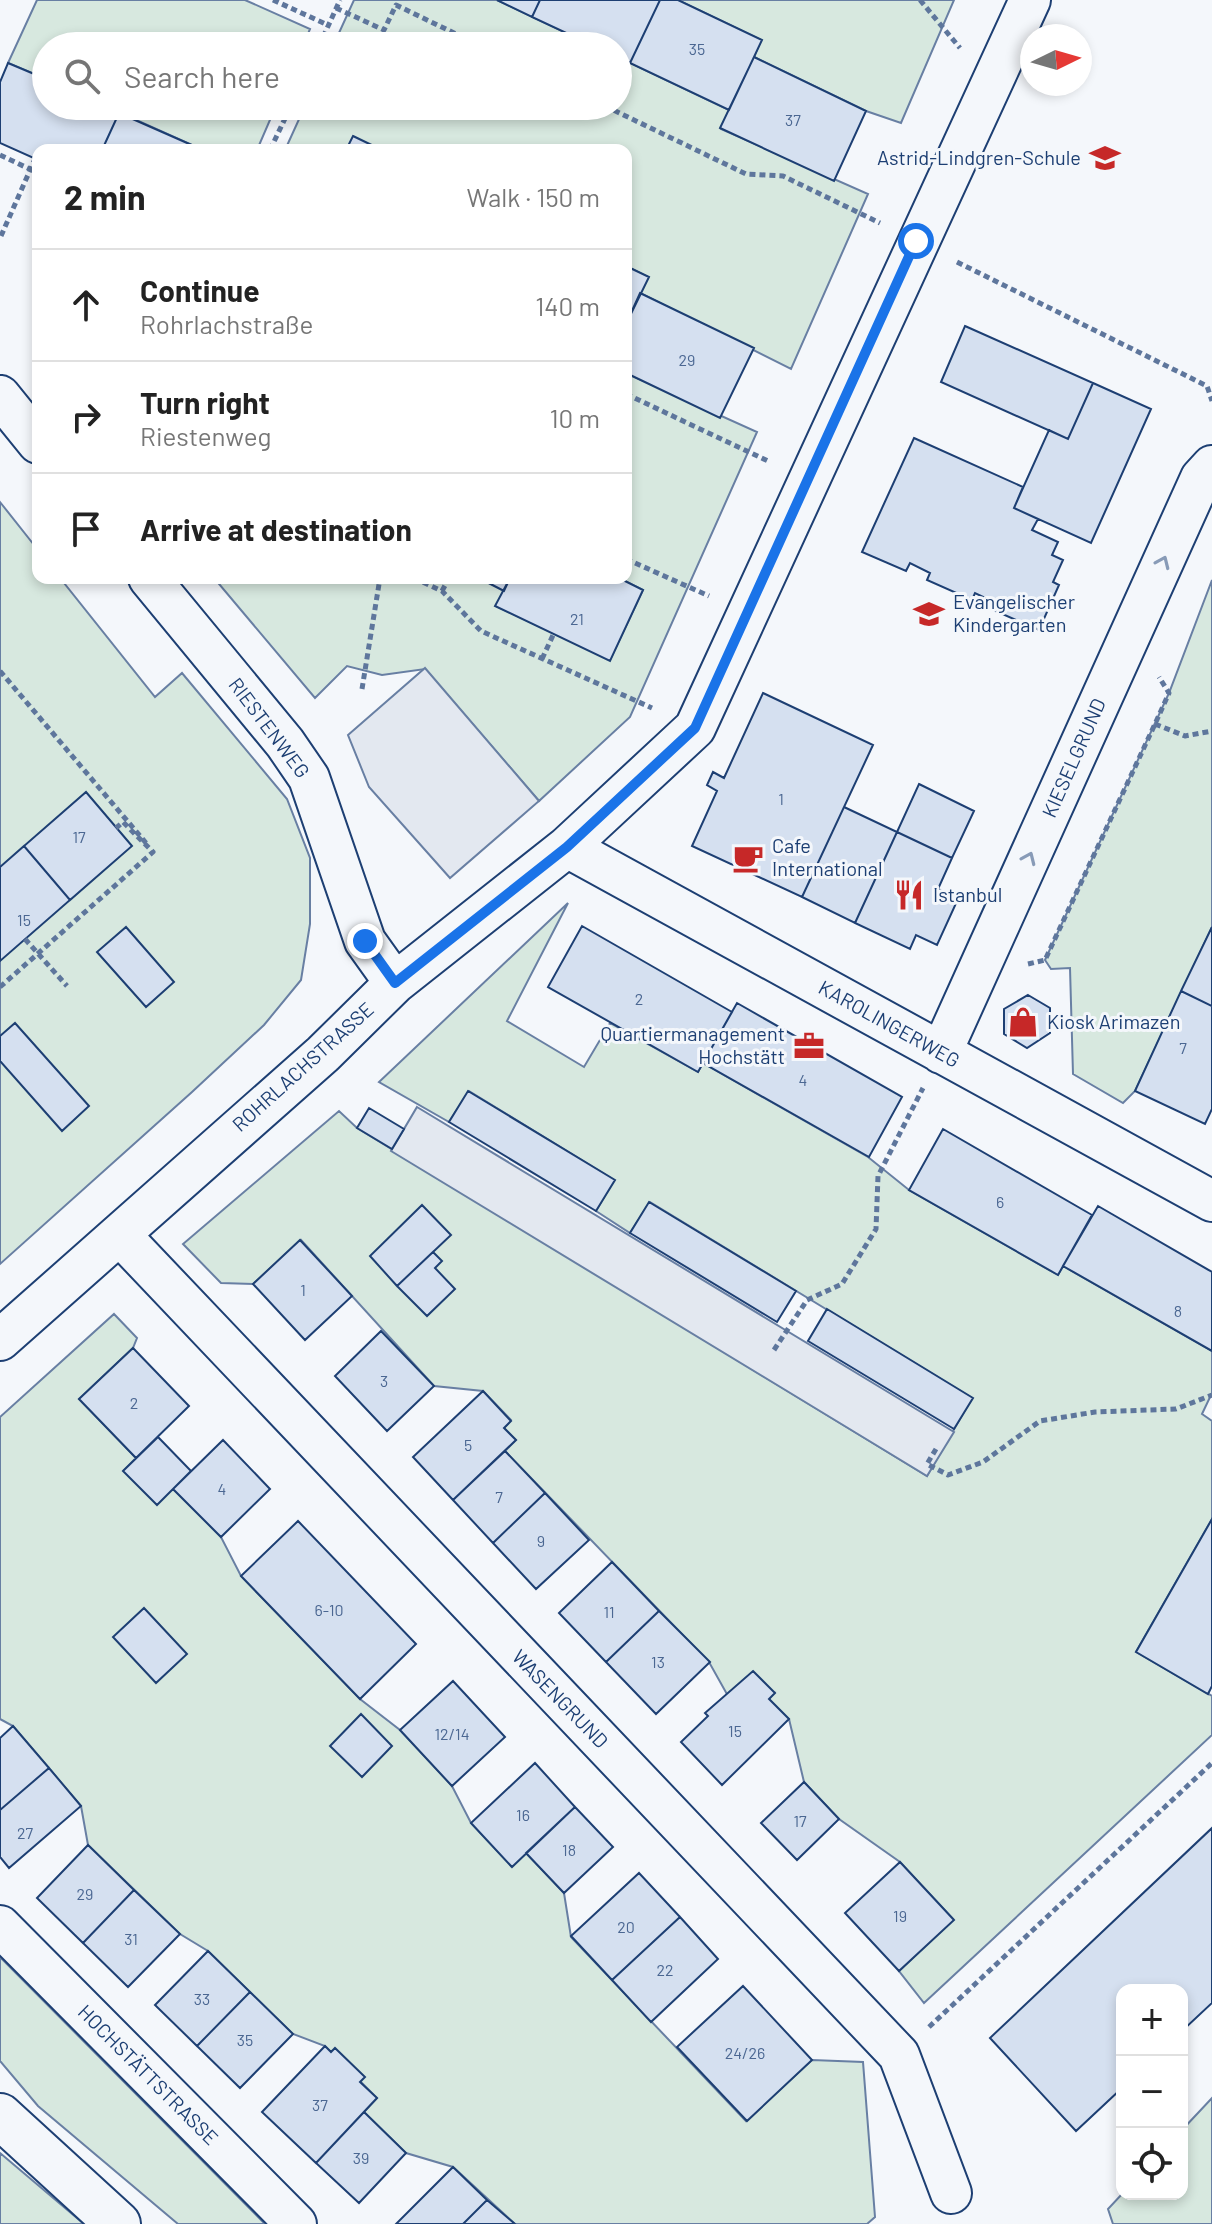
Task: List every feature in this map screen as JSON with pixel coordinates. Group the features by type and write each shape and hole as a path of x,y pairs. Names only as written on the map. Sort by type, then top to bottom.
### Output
{"main road":[{"path":"0,2116 118,2224"}],"street":[{"name":"ROHRLACHSTRASSE","path":"0,1340 323,1054 395,983 567,847 695,728 916,241 1030,0"},
{"path":"0,396 32,436"},
{"name":"KIESELGRUND","path":"941,1053 1201,478 1212,466"},
{"name":"RIESTENWEG","path":"154,584 285,743 309,778 365,941 395,983"},
{"name":"KAROLINGERWEG","path":"567,847 1212,1201"},
{"name":"WASENGRUND","path":"120,1235 899,2055 951,2193"},
{"name":"HOCHSTÄTTSTRASSE","path":"0,1926 296,2224"}],"path":[{"path":"273,0 328,25"},
{"path":"325,32 340,0"},
{"path":"920,0 958,47 997,69"},
{"path":"336,8 384,30 396,5 452,32"},
{"path":"632,119 746,174 783,176 1207,386 1212,401"},
{"path":"273,144 284,120"},
{"path":"0,155 30,169"},
{"path":"1,236 32,165"},
{"path":"1207,386 1212,379"},
{"path":"632,397 808,480"},
{"path":"632,562 747,614"},
{"path":"362,689 379,584"},
{"path":"427,584 442,591 481,631 695,728"},
{"path":"442,591 446,584"},
{"path":"542,659 554,633"},
{"path":"974,980 1045,960 1155,724 1169,693 1131,633"},
{"path":"0,671 144,837 146,844"},
{"path":"1155,724 1185,736 1212,731"},
{"path":"0,987 153,852 123,822 116,828"},
{"path":"25,939 67,986"},
{"path":"774,1350 807,1300 842,1284 876,1229 878,1176 941,1053"},
{"path":"936,1449 927,1464 948,1475 983,1462 1040,1421 1095,1412 1176,1409 1212,1395"},
{"path":"899,2055 1212,1763"}],"shaded area":[{"path":"37,0 245,0 310,29 309,32 32,32 32,73 8,63"},
{"path":"354,0 497,0 564,32 339,32"},
{"path":"678,0 954,0 901,123 866,111 754,57 761,40"},
{"path":"632,64 729,110 721,129 868,194 791,369 640,293 648,277 632,269 632,144 288,144 299,120 632,120"},
{"path":"136,120 270,120 260,144 190,144"},
{"path":"632,376 757,432 630,717 539,801 425,669 382,675 347,666 315,698 219,584 491,584 504,591 496,606 610,660 643,590 631,584"},
{"path":"0,502 32,542 32,584 65,584 155,697 182,673 287,799 310,858 310,924 301,980 264,1025 0,1264"},
{"path":"1212,580 1212,927 1135,1091 1123,1103 1073,1074 1070,968 1051,969 1045,960 1169,693"},
{"path":"425,668 539,801 450,878 369,787 348,735"},
{"path":"568,903 507,1021 584,1067 610,1023 698,1072 703,1063 868,1157 909,1190 1058,1275 1063,1266 1212,1351 1212,1393 1202,1414 1212,1421 1212,1519 1136,1652 1212,1696 1212,1735 924,2003 899,1971 953,1919 900,1862 839,1819 804,1782 789,1719 769,1699 774,1693 728,1696 709,1662 505,1451 516,1440 504,1428 511,1420 483,1391 434,1386 301,1240 253,1284 221,1283 183,1244 339,1111 357,1128 927,1476 972,1398 650,1202 630,1233 596,1211 614,1180 469,1091 449,1122 379,1082"},
{"path":"417,1107 954,1432 927,1476 391,1151"},
{"path":"114,1314 137,1338 133,1348 79,1399 136,1458 124,1470 173,1489 221,1537 241,1576 360,1699 400,1730 452,1786 471,1823 511,1866 526,1853 564,1893 571,1937 746,2121 812,2060 863,2062 875,2217 867,2224 515,2224 453,2167 406,2153 364,2112 377,2098 325,2046 293,2034 208,1951 180,1934 88,1845 81,1806 13,1726 0,1719 0,1417"},
{"path":"0,1957 265,2224 178,2224 38,2106 0,2061"},
{"path":"1212,2098 1212,2224 1113,2224 1108,2209 1116,2200 1188,2200 1188,2124"},
{"path":"0,2153 84,2224 0,2224"}],"building":[{"path":"497,0 540,0 532,17"},
{"path":"540,0 660,0 632,59 632,32 564,32 532,17"},
{"path":"660,0 678,0 762,40 729,110 632,64"},
{"path":"754,57 866,111 834,181 720,128"},
{"path":"8,63 32,73 32,120 116,120 105,144 32,144 32,157 0,143 0,82"},
{"path":"116,120 135,120 189,144 105,144"},
{"path":"353,136 370,144 349,144"},
{"path":"632,269 649,277 632,312"},
{"path":"640,293 754,348 720,418 632,376 632,311"},
{"path":"965,326 1093,383 1068,439 941,382"},
{"path":"1093,383 1151,409 1091,543 1014,508 1049,430 1068,439"},
{"path":"914,438 1023,487 1014,508 1038,519 1032,530 1058,542 1052,555 1063,560 1053,582 1059,585 1039,630 991,609 994,602 975,593 972,600 927,580 930,573 910,563 906,571 862,552"},
{"path":"491,584 507,584 504,591"},
{"path":"507,584 631,584 643,590 610,661 495,606"},
{"path":"763,693 873,745 802,897 692,846 717,791 707,785 713,772 724,778"},
{"path":"919,784 974,811 952,858 897,832"},
{"path":"86,792 132,846 70,900 24,846"},
{"path":"844,807 897,832 855,923 802,897"},
{"path":"897,832 952,858 938,889 958,899 937,945 916,935 910,949 855,923"},
{"path":"24,846 70,900 0,961 0,867"},
{"path":"582,926 732,1012 698,1072 548,987"},
{"path":"126,927 174,982 146,1007 97,952"},
{"path":"1212,927 1212,1006 1181,991"},
{"path":"1181,991 1212,1006 1212,1109 1205,1124 1135,1091"},
{"path":"1028,995 1050,1008 1050,1033 1027,1048 1004,1034 1004,1009"},
{"path":"737,1003 902,1097 869,1157 703,1063"},
{"path":"15,1023 89,1106 62,1131 0,1061 0,1036"},
{"path":"468,1091 615,1180 596,1211 449,1122"},
{"path":"369,1108 404,1129 392,1149 357,1128"},
{"path":"943,1129 1092,1215 1058,1275 909,1190"},
{"path":"649,1202 796,1291 777,1322 630,1233"},
{"path":"422,1205 451,1235 397,1286 370,1256"},
{"path":"1098,1206 1212,1272 1212,1351 1063,1266"},
{"path":"300,1240 352,1296 305,1340 253,1284"},
{"path":"433,1252 442,1261 435,1268 455,1289 427,1316 397,1286"},
{"path":"827,1309 973,1398 954,1429 808,1341"},
{"path":"381,1331 434,1386 387,1431 335,1376"},
{"path":"133,1348 189,1406 136,1458 79,1399"},
{"path":"483,1391 511,1421 504,1428 516,1440 453,1500 413,1457"},
{"path":"158,1437 191,1471 157,1505 123,1471"},
{"path":"223,1440 270,1489 221,1537 173,1489"},
{"path":"505,1451 545,1493 493,1543 453,1500"},
{"path":"545,1493 589,1540 536,1589 493,1543"},
{"path":"1212,1519 1212,1686 1208,1694 1136,1652"},
{"path":"298,1521 416,1644 360,1699 241,1576"},
{"path":"612,1562 659,1611 606,1662 559,1613"},
{"path":"144,1608 187,1654 156,1683 113,1637"},
{"path":"659,1611 710,1662 656,1714 606,1662"},
{"path":"753,1671 775,1693 769,1699 789,1719 722,1785 681,1742 708,1716 705,1713"},
{"path":"453,1681 505,1737 452,1786 400,1730"},
{"path":"361,1714 392,1746 362,1777 330,1746"},
{"path":"13,1726 49,1768 0,1810 0,1738"},
{"path":"535,1763 575,1807 512,1867 471,1823"},
{"path":"49,1768 81,1806 9,1868 0,1857 0,1810"},
{"path":"804,1782 839,1819 797,1860 761,1823"},
{"path":"575,1807 613,1847 564,1893 526,1853"},
{"path":"1212,1828 1212,2003 1188,2025 1188,1984 1116,1984 1116,2094 1076,2131 990,2038"},
{"path":"88,1845 134,1890 83,1943 37,1898"},
{"path":"900,1862 954,1920 899,1971 845,1913"},
{"path":"639,1873 680,1917 612,1980 571,1936"},
{"path":"134,1890 180,1934 128,1987 83,1943"},
{"path":"680,1917 718,1959 651,2022 612,1980"},
{"path":"208,1951 250,1992 197,2046 155,2005"},
{"path":"743,1986 812,2060 747,2121 677,2047"},
{"path":"250,1992 293,2034 240,2088 197,2046"},
{"path":"325,2046 331,2052 335,2048 365,2077 360,2082 377,2098 316,2163 262,2112"},
{"path":"364,2112 406,2153 359,2203 316,2163"},
{"path":"453,2167 487,2200 463,2224 396,2224"},
{"path":"487,2200 515,2224 463,2224"}],"place":[{"name":"Astrid-Lindgren-Schule","path":"1105,158"},
{"name":"Evangelischer Kindergarten","path":"929,614"},
{"name":"Cafe International","path":"748,858"},
{"name":"Istanbul","path":"909,895"},
{"name":"Kiosk Arimazen","path":"1023,1022"},
{"name":"Quartiermanagement Hochstätt","path":"809,1046"}],"route":[{"path":"365,941 395,983 567,847 695,728 916,241"}]}
